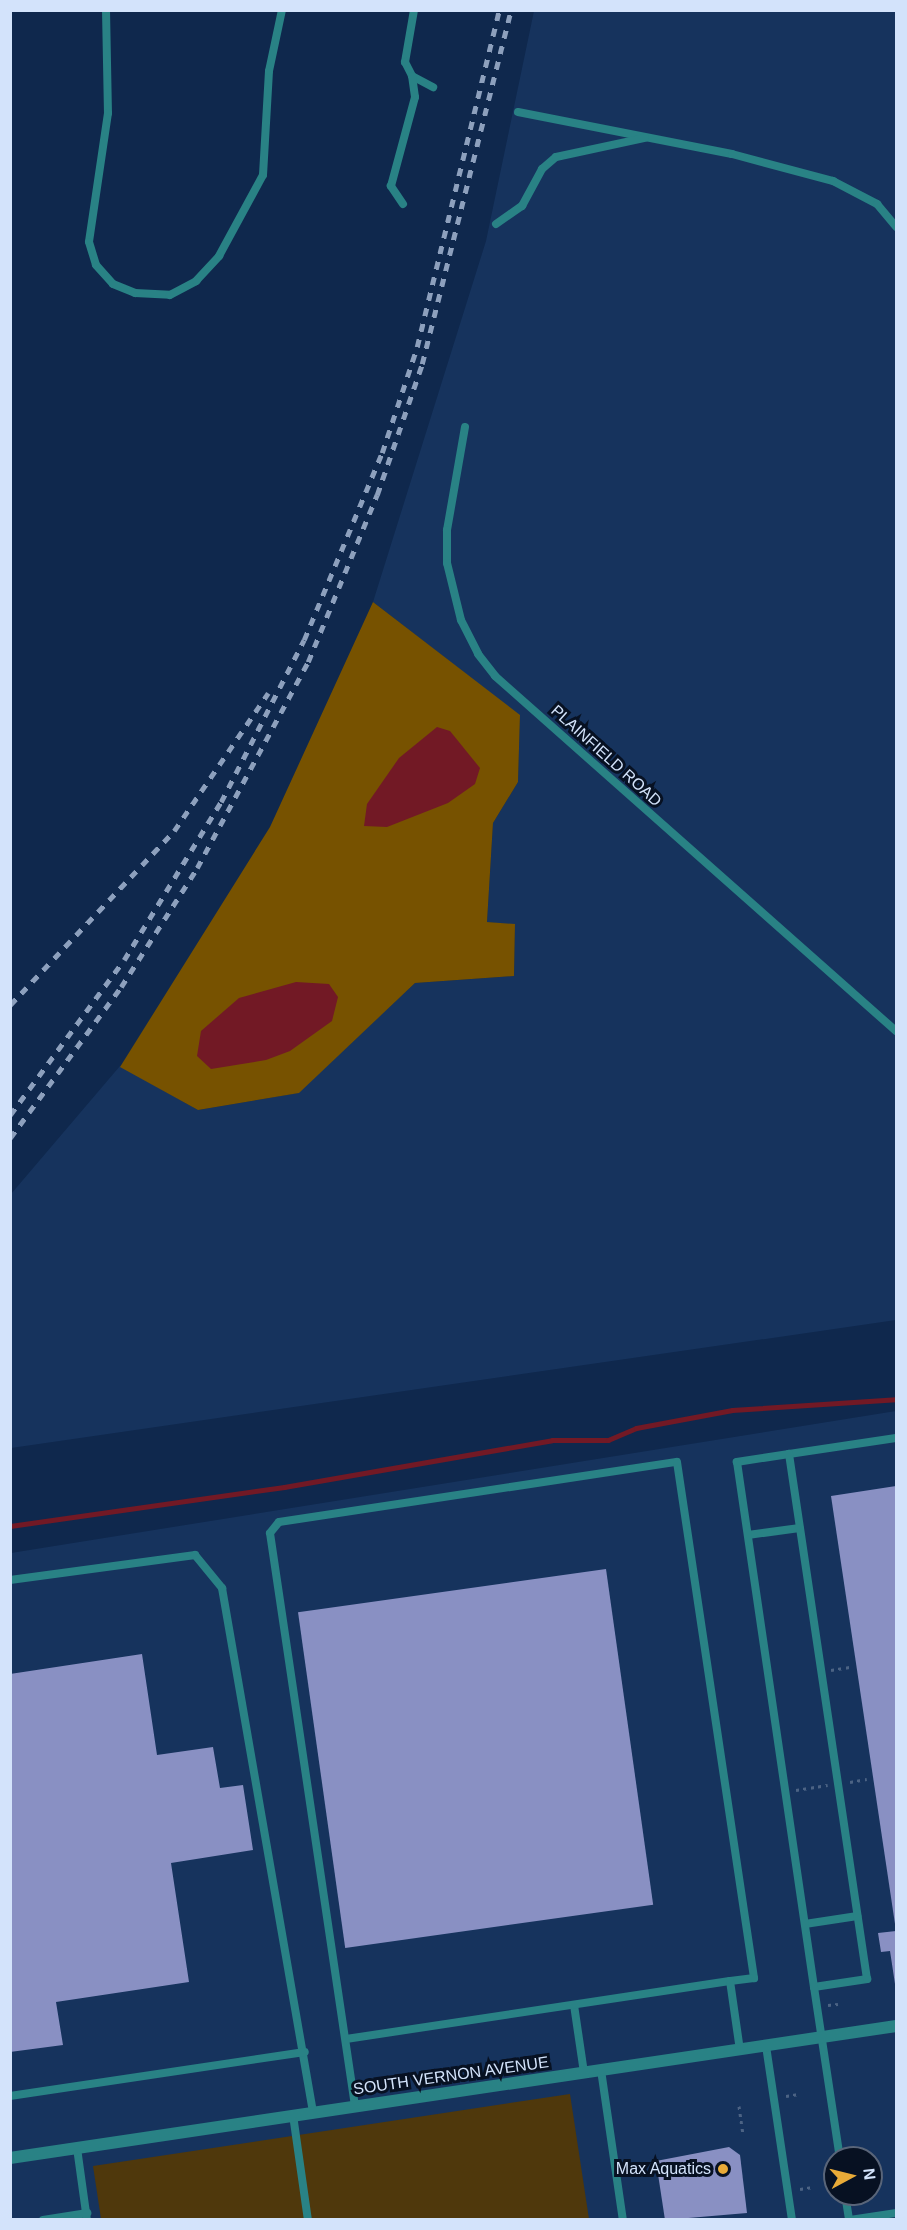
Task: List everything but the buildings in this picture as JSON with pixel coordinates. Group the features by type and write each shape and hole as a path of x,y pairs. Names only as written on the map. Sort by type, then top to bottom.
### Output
{"street":[{"name":"SOUTH VERNON AVENUE","path":"10,2158 897,2026"}],"lane":[{"path":"106,10 108,113 89,242 96,265 113,284 135,293 170,295 196,281 219,256 263,175 269,71 282,10"},
{"path":"403,204 391,186 415,97 412,76 405,62 414,10"},
{"path":"412,76 433,87"},
{"path":"518,112 651,137 833,181 878,204 897,227"},
{"path":"496,224 522,206 542,169 556,157 651,137"},
{"name":"PLAINFIELD ROAD","path":"465,427 447,530 447,563 461,620 478,654 495,676 897,1031"},
{"path":"838,2146 736,1462 897,1438"},
{"path":"789,1454 867,1979 814,1987"},
{"path":"345,2039 754,1978 677,1462 279,1522 270,1533 345,2039 356,2106"},
{"path":"748,1536 800,1528"},
{"path":"10,1580 195,1555 222,1588 313,2112"},
{"path":"805,1924 857,1916"},
{"path":"730,1981 740,2050"},
{"path":"574,2005 584,2073"},
{"path":"766,2046 792,2220"},
{"path":"10,2096 304,2052"},
{"path":"601,2070 623,2220"},
{"path":"293,2115 308,2220"},
{"path":"43,2220 87,2216 77,2148"},
{"path":"850,2220 897,2213"}],"path":[{"path":"821,1672 850,1667"},
{"path":"739,2106 743,2134"}],"shaded area":[{"path":"534,11 896,11 896,1320 11,1448 11,1194 120,1066 198,1110 298,1093 415,983 514,976 515,925 487,922 493,823 518,782 520,716 373,602 486,241"},
{"path":"373,602 520,715 518,782 493,823 487,922 515,924 514,976 415,983 299,1093 198,1110 120,1067 270,827"},
{"path":"437,727 450,731 480,768 475,784 448,803 387,827 364,826 367,804 399,758"},
{"path":"296,982 329,984 338,997 332,1021 290,1051 266,1060 211,1069 197,1056 201,1031 239,998"},
{"path":"896,1411 896,2219 11,2220 11,1553"},
{"path":"570,2094 589,2219 101,2219 93,2166"}],"waterway":[{"path":"10,1526 284,1487 552,1440 608,1440 636,1428 732,1410 896,1399"}],"railway":[{"path":"10,1115 124,960 221,802 304,640 382,453 417,347 499,10"},
{"path":"10,1138 121,987 197,868 308,662 377,495 422,364 511,10"},
{"path":"10,1005 174,831 268,693"}],"place":[{"name":"Max Aquatics","path":"723,2169"}]}
